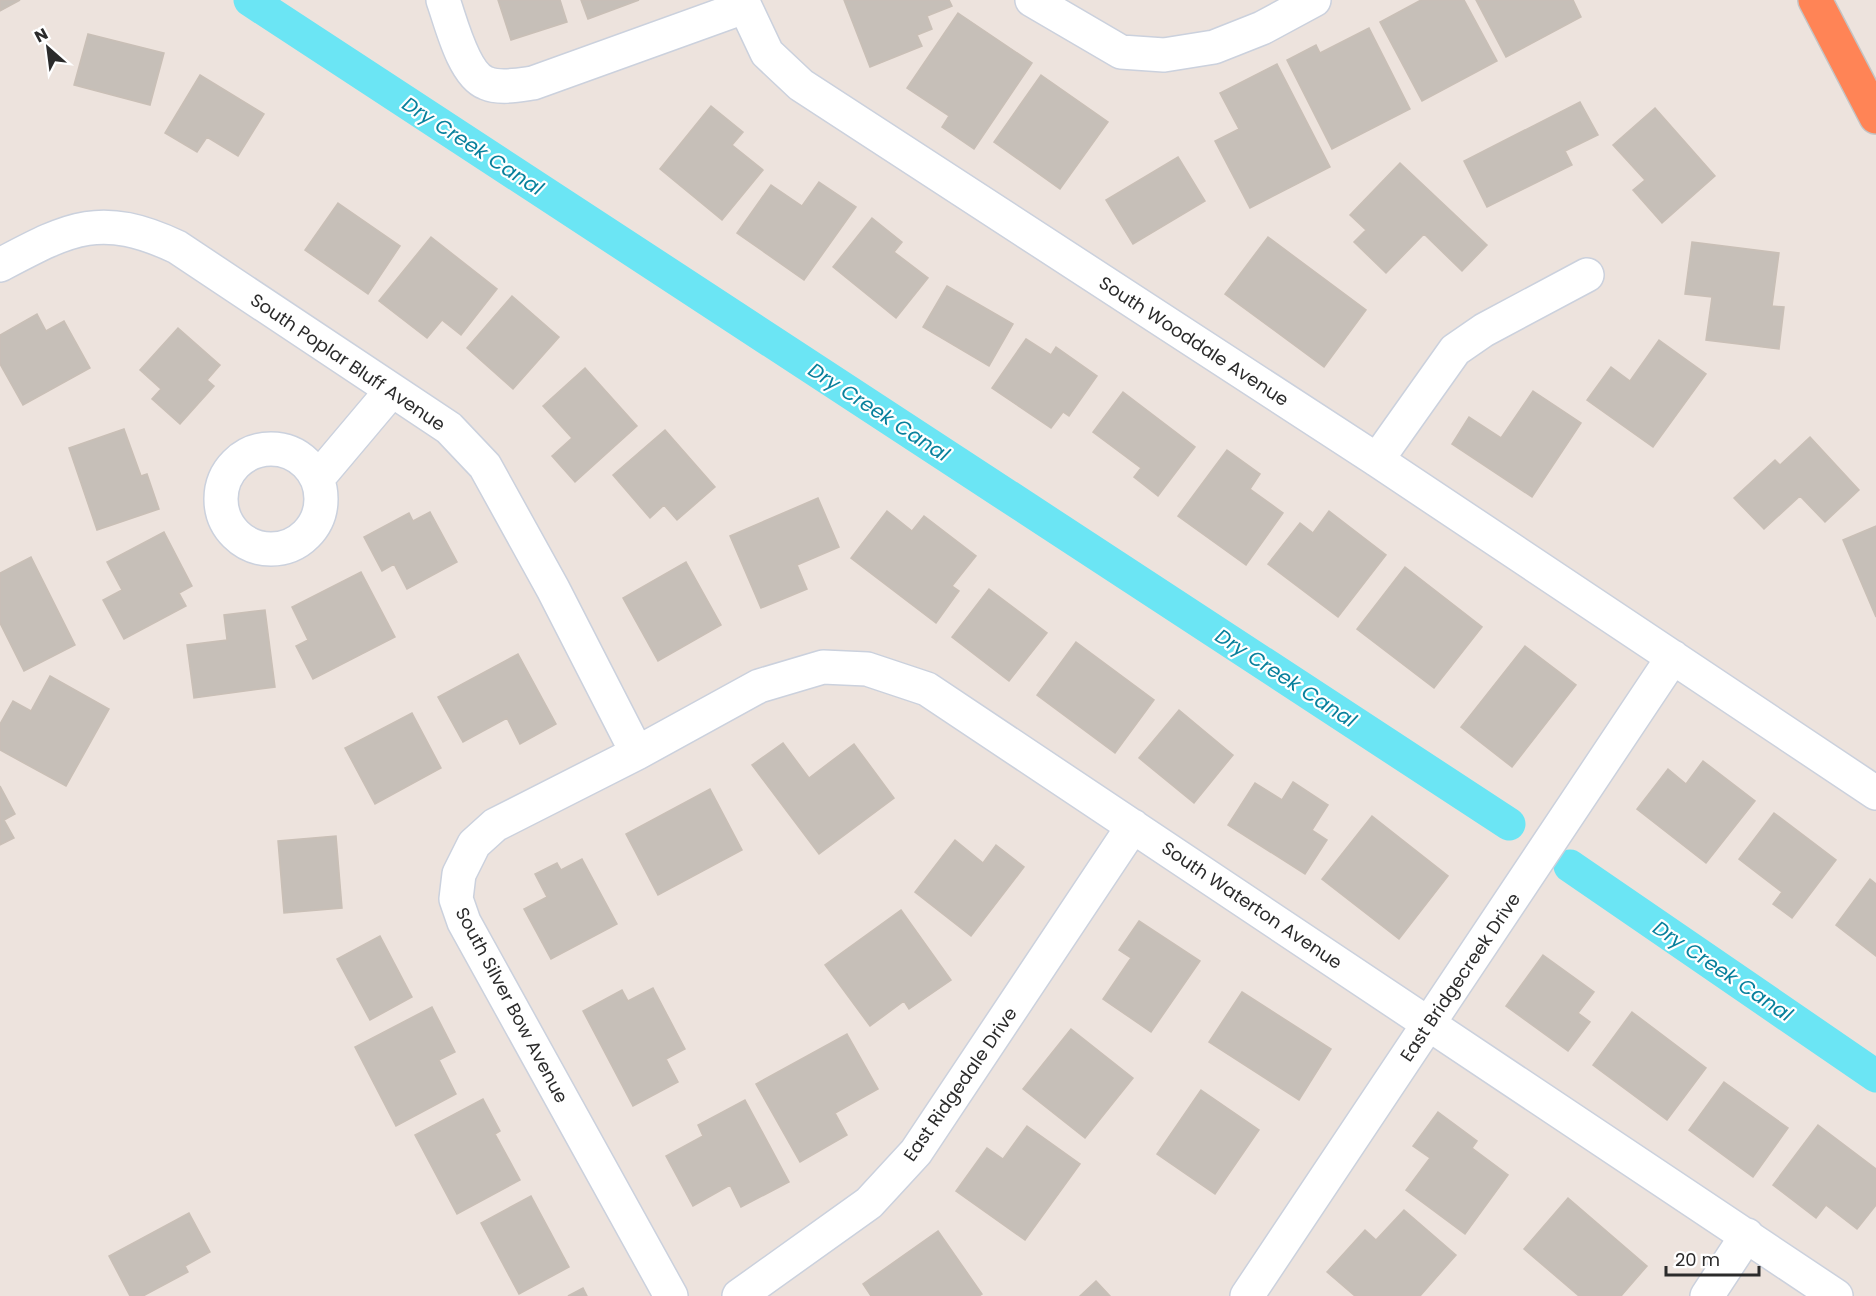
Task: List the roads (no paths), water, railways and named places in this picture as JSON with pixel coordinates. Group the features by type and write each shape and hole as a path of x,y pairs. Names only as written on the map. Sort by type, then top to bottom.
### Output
{"highway":[{"path":"1815,0 1876,117"}],"street":[{"path":"442,0 471,71 485,83 512,86 533,83 743,3"},
{"path":"1032,0 1121,52 1164,55 1214,47 1262,28 1314,0"},
{"name":"South Wooddale Avenue","path":"743,3 767,53 801,86 1377,460 1876,793"},
{"name":"South Poplar Bluff Avenue","path":"0,265 73,230 105,226 147,233 177,247 448,428 484,466 553,589 637,753"},
{"path":"1377,460 1455,350 1484,330 1587,275"},
{"path":"317,479 392,390"},
{"name":"East Bridgecreek Drive","path":"1247,1296 1672,657"},
{"name":"South Waterton Avenue","path":"637,753 759,686 823,667 867,669 927,689 1836,1296"},
{"name":"South Silver Bow Avenue","path":"637,753 495,825 474,844 459,874 456,899 464,921 670,1296"},
{"name":"East Ridgedale Drive","path":"739,1296 869,1203 916,1152 1133,826"},
{"path":"1707,1296 1747,1235"}],"waterway":[{"name":"Dry Creek Canal","path":"250,0 1509,824"},
{"name":"Dry Creek Canal","path":"1570,866 1876,1076"}]}
